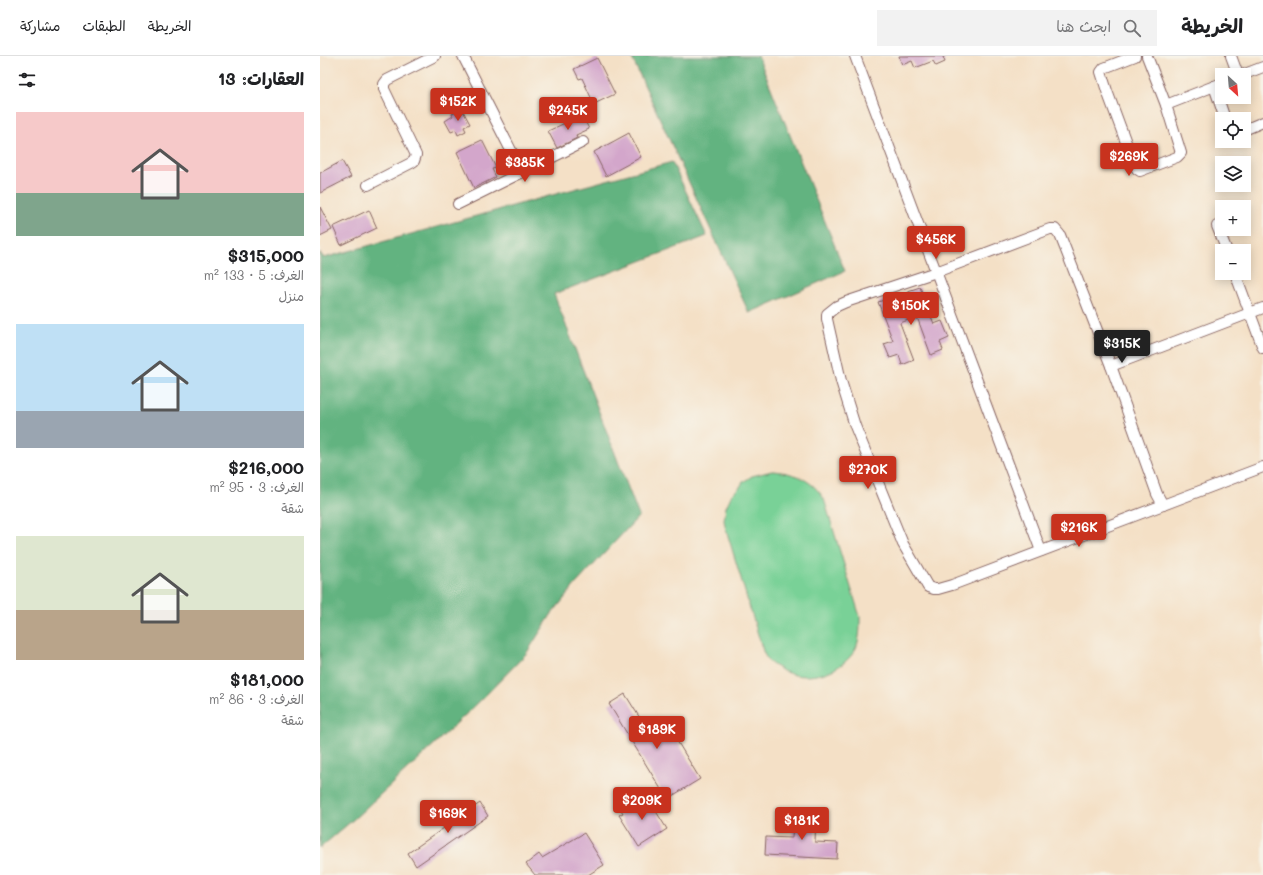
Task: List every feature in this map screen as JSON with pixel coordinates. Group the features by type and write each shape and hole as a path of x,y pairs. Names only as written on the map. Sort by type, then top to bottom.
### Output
{"street":[{"path":"368,185 414,162 416,156 384,89 384,84 387,80 435,56"},
{"path":"463,56 522,172"},
{"path":"855,56 1041,551"},
{"path":"1135,56 1104,68 1101,72 1134,164 1139,170 1162,163 1180,154 1180,148 1166,106 1147,56"},
{"path":"1231,56 1235,68"},
{"path":"1251,72 1263,67"},
{"path":"1166,106 1215,86"},
{"path":"1251,127 1263,122"},
{"path":"458,204 583,142"},
{"path":"1163,505 1060,235 1055,229 1045,231 936,272 846,302 837,306 827,314 841,381 860,439 903,544 928,587 934,589 942,588 1041,551 1163,505 1263,467"},
{"path":"1238,280 1263,348"},
{"path":"1111,366 1263,308"}],"green space":[{"path":"631,56 758,56 845,271 749,313"},
{"path":"672,162 707,236 554,294 639,516 575,585 551,615 526,654 480,701 424,754 354,819 320,848 320,253 324,258"},
{"path":"772,471 787,473 802,478 814,487 824,499 860,617 859,637 856,648 850,657 842,664 822,674 800,676 789,673 773,665 767,659 763,651 725,526 724,520 726,507 732,494 743,482 752,476"}],"building":[{"path":"899,56 945,56 943,57 945,62 936,66 933,61 915,68 912,61 902,65"},
{"path":"597,58 615,94 594,104 582,78 579,79 574,69"},
{"path":"462,109 470,124 464,127 466,131 458,135 456,130 451,132 445,121 453,116 452,114"},
{"path":"582,115 589,129 576,135 577,138 557,148 548,131"},
{"path":"629,133 641,157 606,176 594,152"},
{"path":"482,140 496,168 492,169 496,177 474,188 457,152"},
{"path":"342,161 351,177 320,193 320,173"},
{"path":"320,207 332,230 320,236"},
{"path":"369,210 377,228 341,245 333,227"},
{"path":"920,287 934,324 942,321 949,338 940,342 943,350 931,355 917,317 900,323 914,360 902,365 899,355 890,358 884,344 893,341 878,302 890,298 893,306 911,300 908,291"},
{"path":"625,694 648,731 665,721 700,779 667,799 609,704"},
{"path":"647,797 667,829 639,847 619,815 623,813 620,808 629,803 632,807"},
{"path":"480,803 488,816 416,866 408,853"},
{"path":"794,812 816,813 815,842 838,843 837,859 765,855 766,837 792,838"},
{"path":"584,833 604,865 588,875 535,875 526,864 539,854 542,858"}]}
